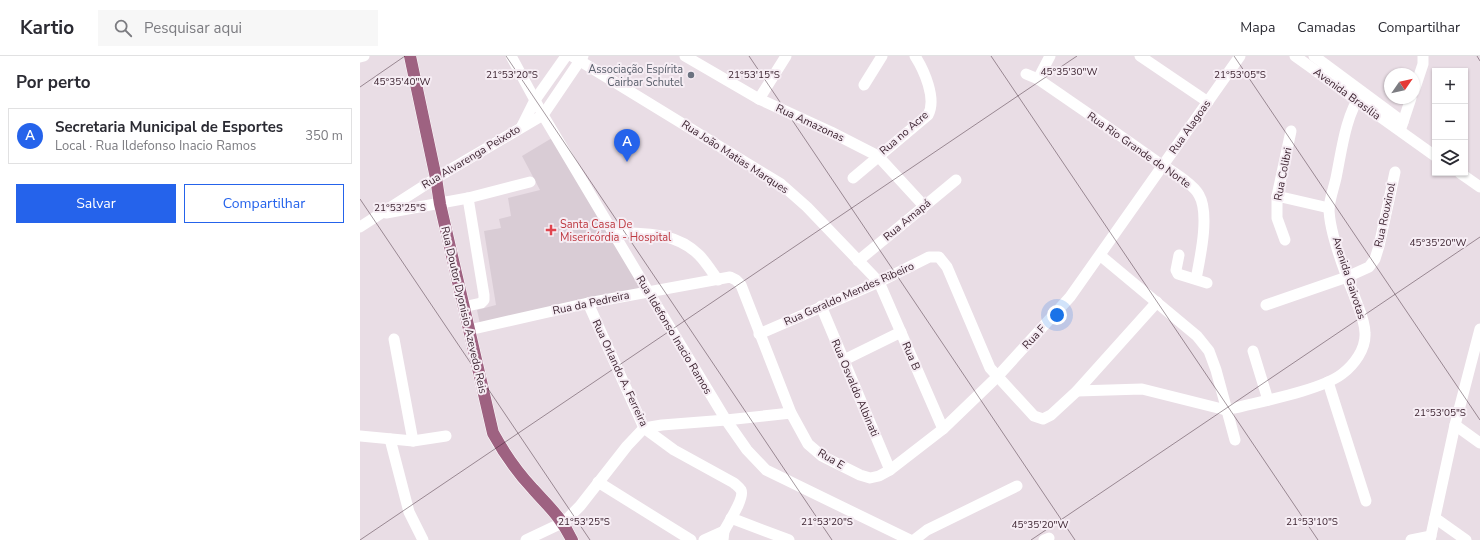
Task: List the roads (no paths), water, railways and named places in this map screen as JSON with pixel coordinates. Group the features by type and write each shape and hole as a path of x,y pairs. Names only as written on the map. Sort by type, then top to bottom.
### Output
{"main road":[{"name":"Rua Doutor Dyonisio Azevedo Reis","path":"410,56 436,178 440,204 493,433 504,453 564,522 572,540"}],"street":[{"path":"360,57 364,56"},
{"name":"Rua Ildefonso Inacio Ramos","path":"511,56 543,115 612,232 726,420 747,450 766,470 910,540"},
{"path":"522,126 535,100 566,56"},
{"name":"Rua Amazonas","path":"685,56 759,99 831,132 878,156 924,206"},
{"path":"759,99 786,56"},
{"path":"864,84 882,56"},
{"name":"Rua no Acre","path":"853,178 918,124 928,115 931,110 931,98 923,71 915,56"},
{"path":"1038,79 1050,56"},
{"path":"1140,56 1208,102"},
{"name":"Rua Alagoas","path":"1113,238 1240,56"},
{"name":"Avenida Brasília","path":"1295,56 1359,96 1401,126 1432,153"},
{"name":"Avenida Brasília","path":"1314,56 1359,96"},
{"path":"1420,75 1424,64 1423,56"},
{"path":"543,115 578,58"},
{"name":"Rua João Matias Marques","path":"578,58 781,184 807,207 879,282"},
{"name":"Rua Rio Grande do Norte","path":"1026,74 1038,79 1163,166 1192,187 1199,194 1202,204 1204,234 1196,279"},
{"name":"Avenida Gaivotas","path":"1077,392 1142,389 1231,409 1268,400 1328,382 1342,374 1353,363 1362,349 1366,334 1333,230 1329,208 1348,121 1359,96"},
{"path":"1401,126 1409,104"},
{"name":"Rua Alvarenga Peixoto","path":"360,227 436,178 543,115"},
{"name":"Rua Colibri","path":"1285,240 1277,218 1277,196 1291,131"},
{"name":"Rua Rouxinol","path":"1266,305 1347,277 1369,267 1375,259 1395,172"},
{"path":"1464,176 1480,187"},
{"name":"Rua Amapá","path":"858,261 956,180"},
{"name":"Rua Alvarenga Peixoto","path":"381,214 468,198 530,182"},
{"path":"1277,196 1329,208"},
{"path":"463,307 481,303 484,300 468,198"},
{"path":"612,232 660,235 684,242 700,256 718,280"},
{"name":"Rua F","path":"997,377 1070,297 1113,238"},
{"path":"1179,255 1176,270 1178,274 1207,283"},
{"path":"1100,256 1197,336 1209,351 1231,409 1235,440"},
{"name":"Rua Geraldo Mendes Ribeiro","path":"759,334 879,282 929,257 939,257 947,267 983,353 997,377"},
{"name":"Rua da Pedreira","path":"469,330 648,291 730,277 736,280"},
{"name":"Rua E","path":"736,280 741,285 791,413 808,444 822,456 860,475 870,478 879,476 890,470 943,429 997,377"},
{"name":"Rua B","path":"879,282 943,429"},
{"path":"997,377 1034,416 1042,419 1051,415 1077,392 1157,302"},
{"name":"Rua Orlando A. Ferreira","path":"588,303 644,428 674,450 734,483 741,490 742,495 740,502 731,518 724,536"},
{"name":"Rua Osvaldo Albinati","path":"821,306 890,470"},
{"path":"1411,540 1431,538 1454,425 1480,330"},
{"path":"844,360 901,332"},
{"path":"394,339 413,441"},
{"path":"1253,351 1268,400"},
{"path":"1328,382 1366,501"},
{"path":"526,540 564,522 580,506 598,482 644,428 791,413"},
{"path":"1454,425 1480,444"},
{"path":"360,436 413,441 446,436"},
{"path":"390,439 409,512 422,540"},
{"path":"598,482 691,540"},
{"path":"914,540 928,535 1017,486"},
{"path":"731,518 789,540"},
{"path":"1435,518 1466,540"},
{"path":"704,540 724,536"}],"place":[{"name":"Associação Espírita Cairbar Schutel","path":"691,75"},
{"name":"Secretaria Municipal de Esportes","path":"627,162"},
{"name":"Santa Casa De Misericórdia - Hospital","path":"551,230"}]}
